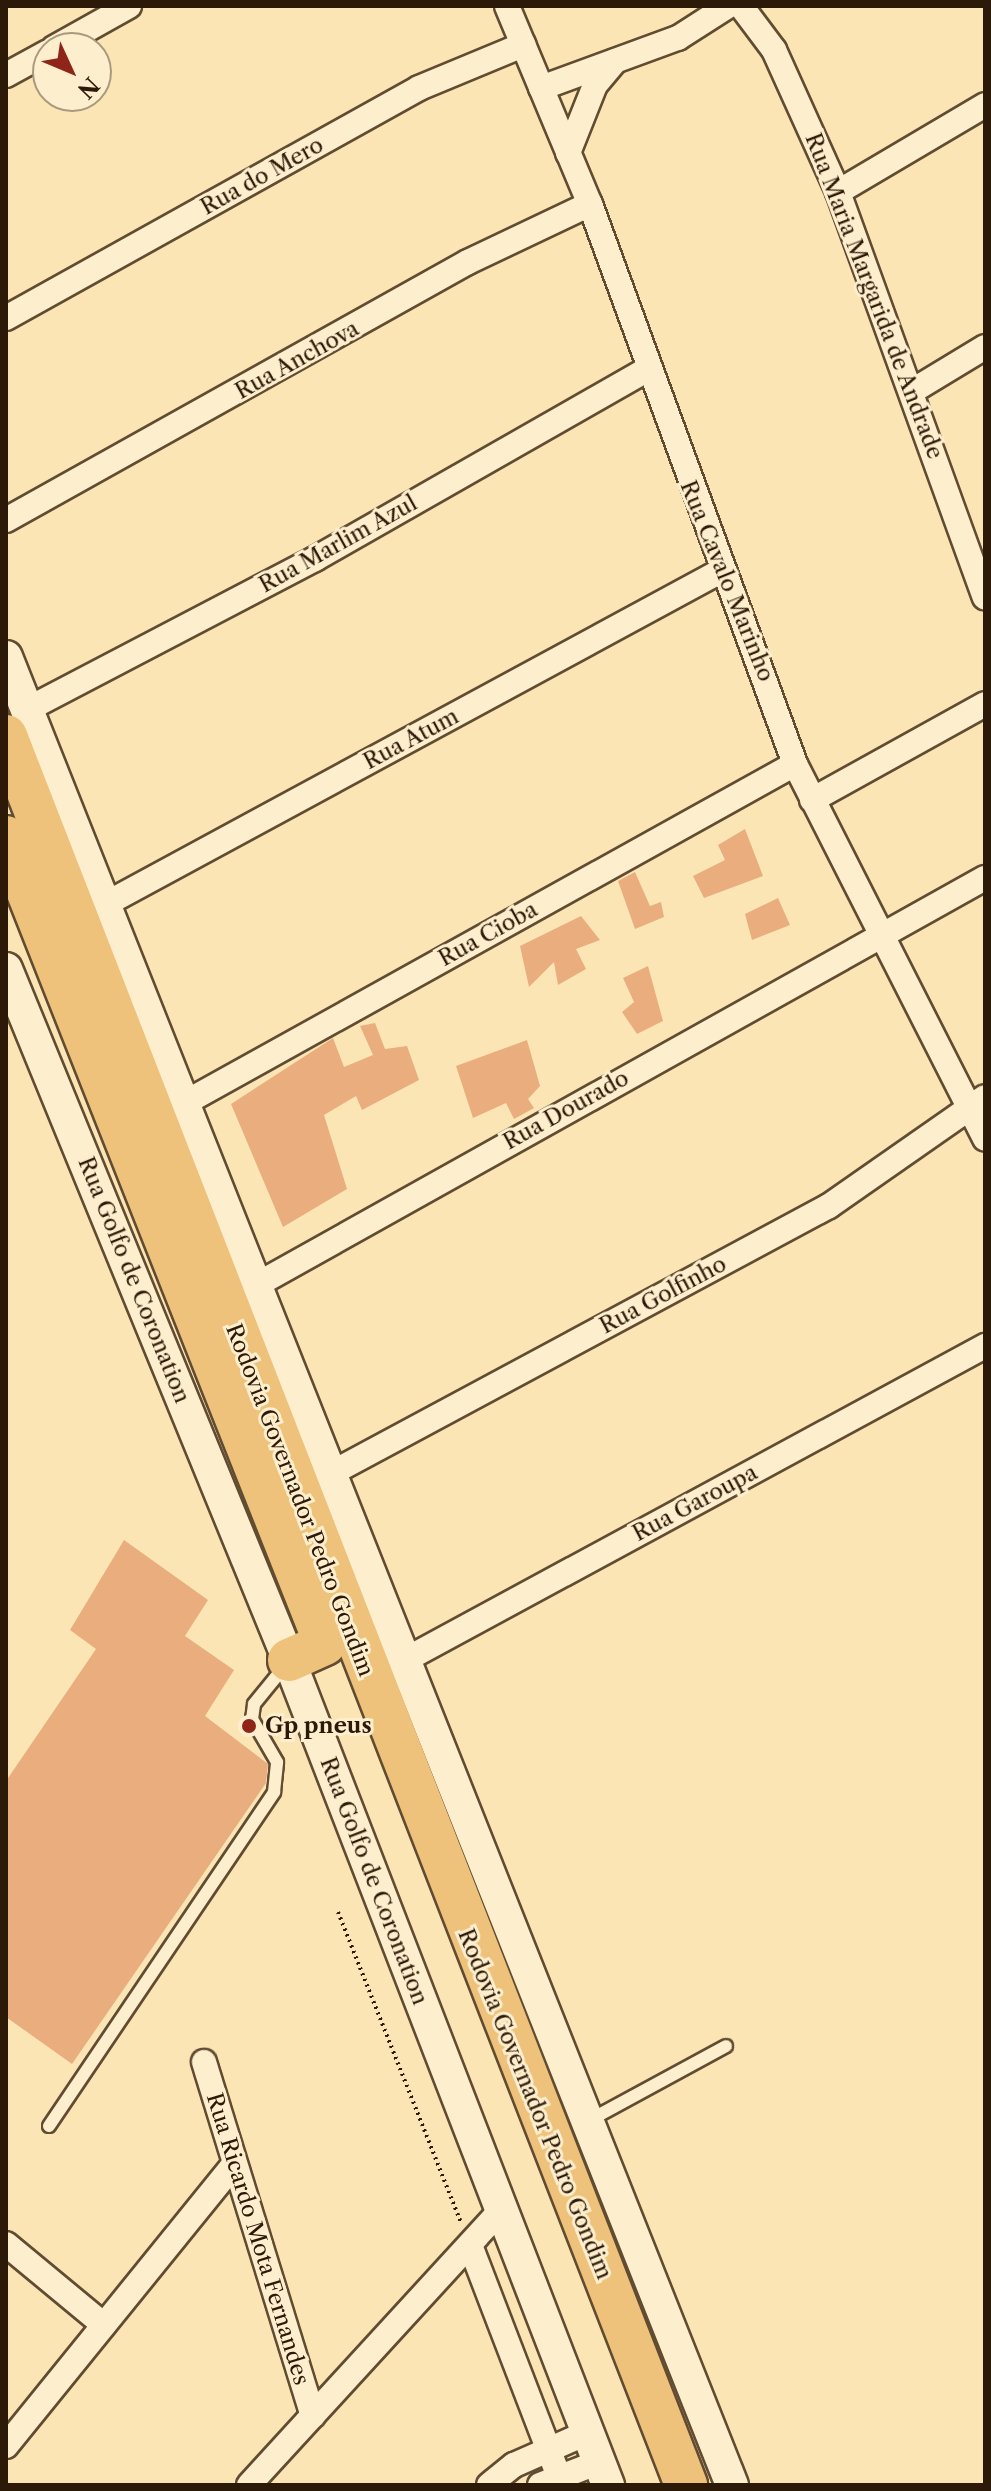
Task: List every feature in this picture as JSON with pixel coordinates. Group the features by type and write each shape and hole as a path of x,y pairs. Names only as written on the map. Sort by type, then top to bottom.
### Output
{"highway":[{"name":"Rodovia Governador Pedro Gondim","path":"16,723 686,2485"},
{"name":"Rodovia Governador Pedro Gondim","path":"6,837 307,1652 655,2485"}],"street":[{"path":"83,32 129,6"},
{"name":"Rua Cavalo Marinho","path":"507,6 590,204 719,572 760,659 795,764 882,934 976,1103 985,1139"},
{"path":"541,88 678,38 728,6"},
{"name":"Rua Maria Margarida de Andrade","path":"741,6 774,50 838,192 914,390 985,597"},
{"name":"Rua do Mero","path":"6,318 419,88 523,45"},
{"path":"568,153 595,85 617,59"},
{"path":"6,75 32,61"},
{"path":"838,192 985,105"},
{"name":"Rua Anchova","path":"6,520 468,262 590,204"},
{"path":"914,390 985,347"},
{"name":"Rua Marlim Azul","path":"16,723 646,370"},
{"path":"964,538 985,525"},
{"name":"Rua Atum","path":"102,906 719,572"},
{"path":"6,657 16,723 102,906 251,1288 405,1660 732,2485"},
{"path":"812,800 985,704"},
{"name":"Rua Cioba","path":"181,1105 795,764"},
{"name":"Rua Dourado","path":"251,1288 985,878"},
{"name":"Rua Golfo de Coronation","path":"6,969 307,1652 500,2211 600,2469"},
{"name":"Rua Golfinho","path":"330,1474 829,1206 976,1103"},
{"name":"Rua Garoupa","path":"405,1660 985,1346"},
{"name":"Rua Ricardo Mota Fernandes","path":"204,2062 313,2416"},
{"path":"6,2446 234,2164"},
{"path":"249,2485 500,2211"},
{"path":"6,2244 104,2325"},
{"path":"470,2245 549,2450 554,2482 600,2469"},
{"path":"549,2450 600,2469"},
{"path":"489,2485 549,2450"}],"lane":[{"path":"49,2126 274,1792 277,1762 252,1719 254,1704 307,1652"},
{"path":"588,2121 726,2046"}],"path":[{"path":"338,1912 470,2245"}],"building":[{"path":"745,829 763,876 704,898 693,876 725,860 718,845"},
{"path":"635,872 650,906 661,902 664,917 635,929 618,881"},
{"path":"778,898 790,925 752,940 745,914"},
{"path":"581,916 600,940 576,949 586,969 558,985 554,962 529,987 520,946"},
{"path":"648,966 663,1021 637,1034 622,1012 634,1002 623,978"},
{"path":"375,1023 385,1049 407,1046 419,1080 362,1110 356,1096 324,1115 347,1189 283,1227 231,1104 333,1038 344,1067 373,1055 360,1026"},
{"path":"527,1040 540,1086 528,1099 534,1108 514,1119 506,1103 473,1118 456,1066"},
{"path":"124,1540 208,1600 185,1636 234,1670 205,1716 268,1764 266,1783 72,2064 6,2017 6,1781 96,1649 70,1630"}],"place":[{"name":"Gp pneus","path":"249,1726"}]}
